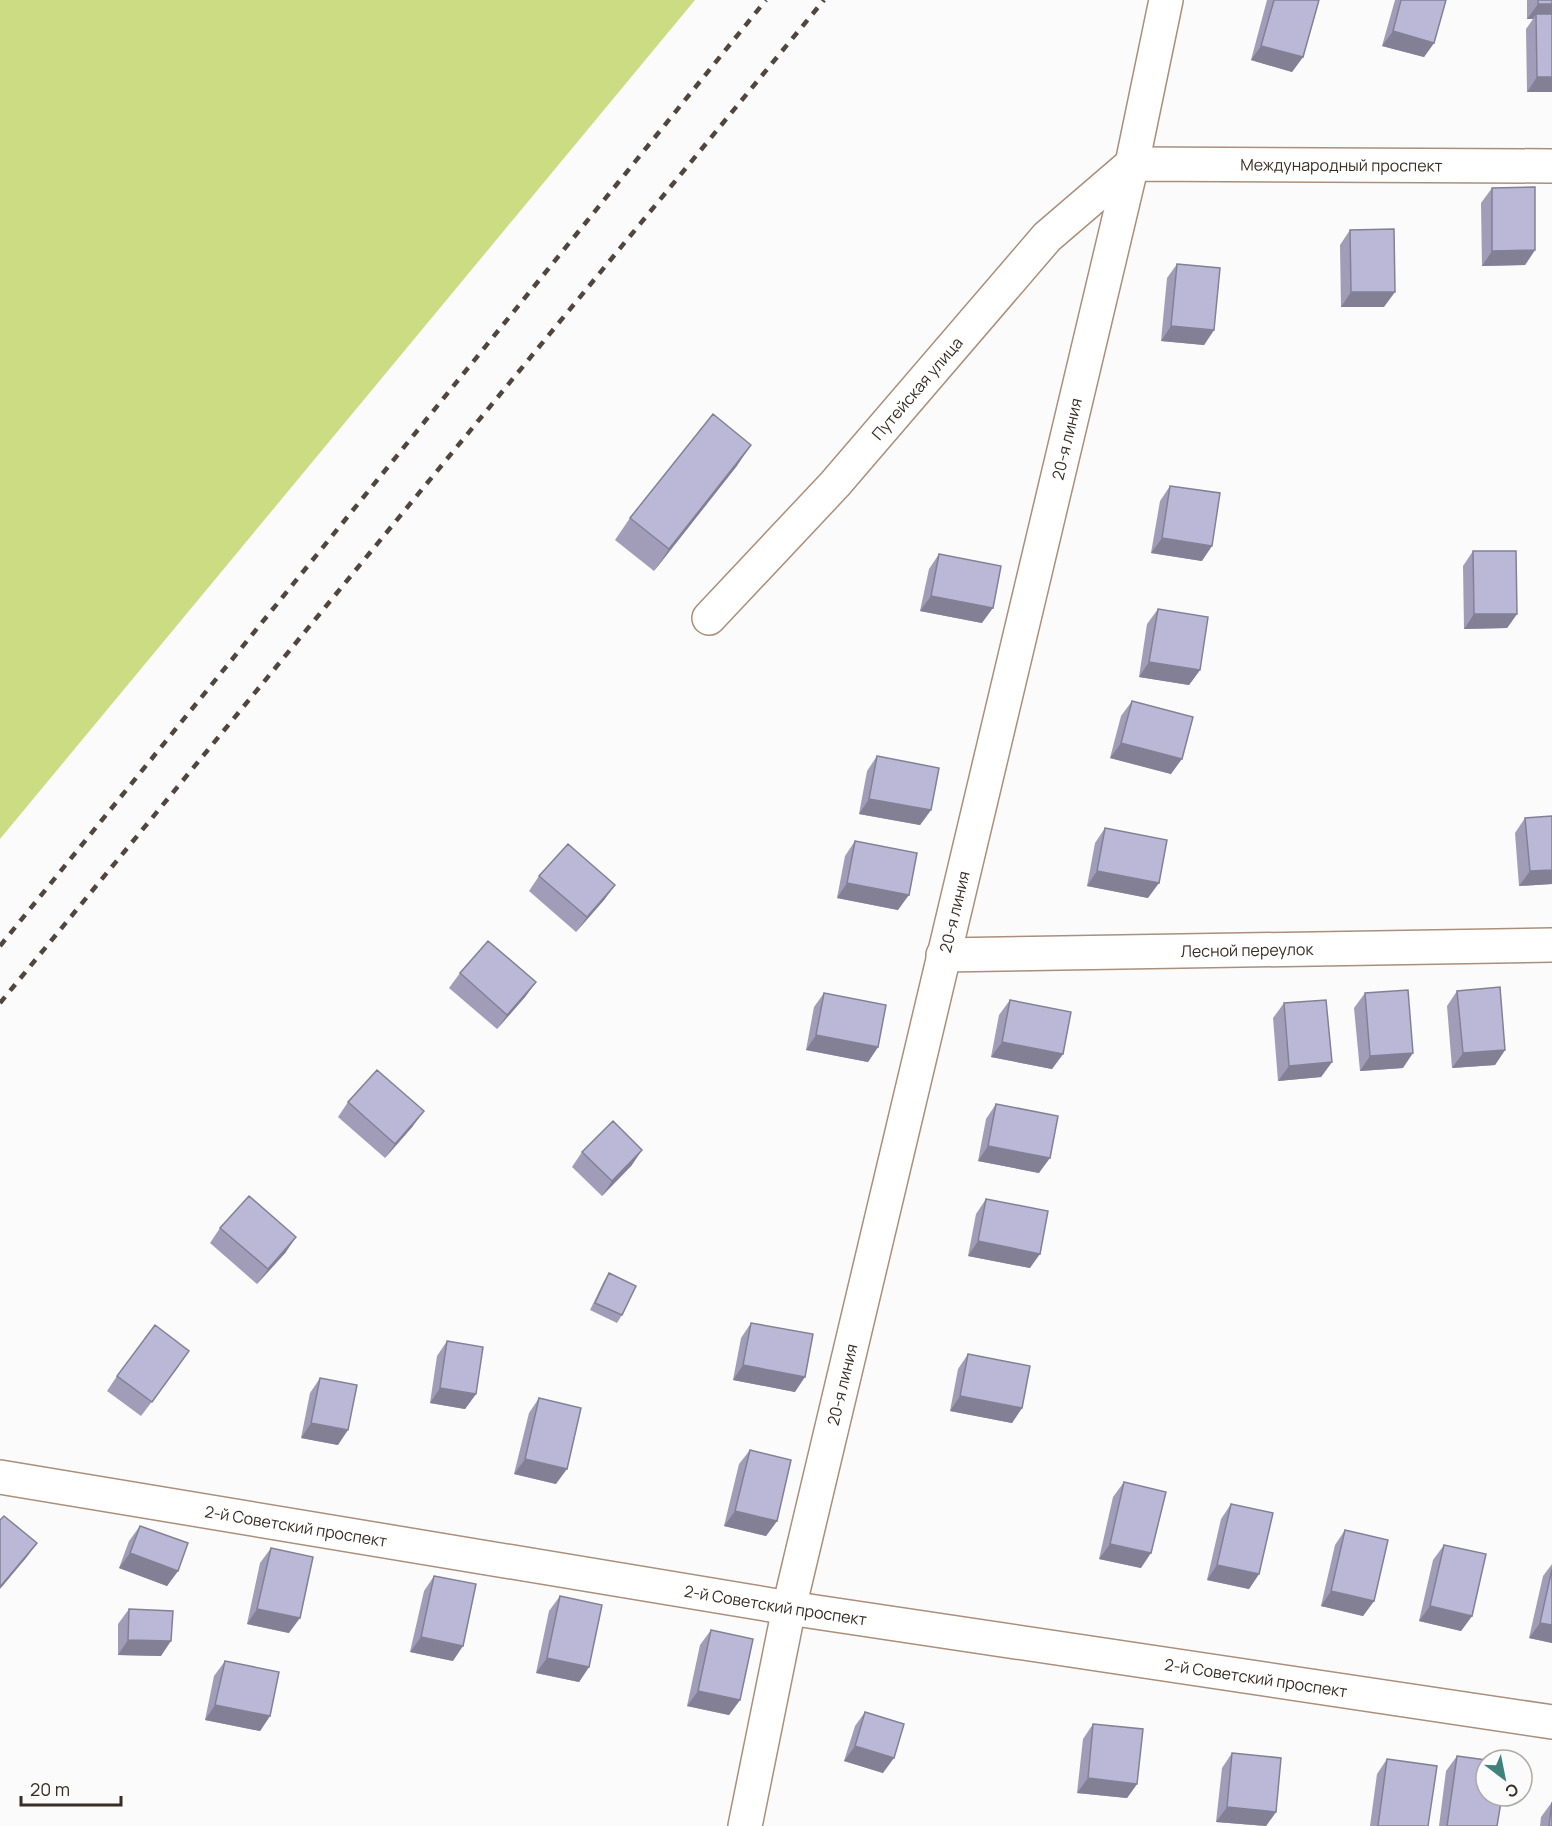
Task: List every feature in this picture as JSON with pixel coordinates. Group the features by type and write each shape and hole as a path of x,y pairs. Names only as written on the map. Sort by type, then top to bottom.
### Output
{"street":[{"name":"20-я линия","path":"746,1826 789,1608 1132,164 1166,0"},
{"name":"Международный проспект","path":"1132,164 1552,166"},
{"name":"Путейская улица","path":"708,618 835,484 1047,237 1132,164"},
{"name":"Лесной переулок","path":"943,955 1552,945"},
{"name":"2-й Советский проспект","path":"0,1477 789,1608 1552,1722"}],"green space":[{"path":"0,0 695,0 0,839"}],"building":[{"path":"1274,0 1319,0 1303,57 1261,46"},
{"path":"1401,0 1446,0 1434,43 1393,31"},
{"path":"1538,0 1552,0 1552,4 1538,4"},
{"path":"1536,14 1552,14 1552,77 1537,77"},
{"path":"1535,187 1535,250 1492,251 1492,188"},
{"path":"1394,229 1395,292 1351,292 1350,230"},
{"path":"1177,264 1220,268 1214,330 1171,326"},
{"path":"713,414 751,445 669,549 630,518"},
{"path":"1170,486 1220,493 1212,546 1162,538"},
{"path":"1473,551 1516,551 1517,614 1474,614"},
{"path":"939,554 1001,566 993,608 931,596"},
{"path":"1158,609 1208,617 1200,670 1149,662"},
{"path":"1132,701 1193,717 1182,759 1121,743"},
{"path":"877,756 939,768 931,810 869,799"},
{"path":"1552,816 1552,870 1530,871 1525,818"},
{"path":"1105,828 1167,840 1159,883 1097,871"},
{"path":"855,841 917,853 909,895 847,883"},
{"path":"568,844 615,885 587,917 539,876"},
{"path":"488,941 536,982 507,1015 460,973"},
{"path":"1500,987 1505,1050 1463,1053 1457,991"},
{"path":"1408,990 1413,1053 1370,1056 1365,993"},
{"path":"824,993 886,1005 878,1047 816,1035"},
{"path":"1010,1000 1071,1012 1063,1054 1002,1042"},
{"path":"1326,1000 1332,1062 1289,1066 1284,1003"},
{"path":"377,1070 424,1111 395,1144 348,1102"},
{"path":"996,1104 1058,1116 1050,1158 988,1146"},
{"path":"613,1121 642,1150 612,1181 582,1152"},
{"path":"249,1196 296,1237 268,1269 220,1228"},
{"path":"986,1199 1048,1211 1040,1254 978,1241"},
{"path":"609,1273 636,1286 622,1315 595,1303"},
{"path":"751,1323 813,1334 805,1377 743,1365"},
{"path":"155,1325 189,1351 152,1402 117,1376"},
{"path":"447,1341 483,1347 476,1394 440,1388"},
{"path":"968,1354 1030,1366 1022,1408 960,1396"},
{"path":"320,1378 357,1385 348,1430 311,1423"},
{"path":"539,1398 581,1408 567,1469 525,1459"},
{"path":"750,1450 791,1460 777,1521 735,1511"},
{"path":"1124,1482 1166,1492 1151,1553 1110,1544"},
{"path":"1231,1504 1273,1513 1259,1574 1217,1565"},
{"path":"4,1516 37,1543 0,1587 0,1520"},
{"path":"140,1526 188,1543 178,1571 130,1553"},
{"path":"1345,1530 1388,1540 1374,1601 1331,1591"},
{"path":"1444,1545 1486,1554 1472,1616 1430,1606"},
{"path":"271,1548 313,1557 300,1618 257,1609"},
{"path":"1552,1569 1552,1625 1540,1623"},
{"path":"434,1576 476,1584 463,1646 421,1637"},
{"path":"560,1596 602,1605 589,1667 547,1658"},
{"path":"129,1609 173,1611 171,1641 128,1640"},
{"path":"711,1630 753,1639 740,1700 698,1691"},
{"path":"225,1661 279,1672 270,1716 215,1705"},
{"path":"865,1712 904,1724 894,1758 855,1746"},
{"path":"1093,1724 1143,1729 1137,1784 1088,1778"},
{"path":"1232,1753 1281,1758 1276,1812 1227,1807"},
{"path":"1457,1756 1474,1758 1474,1808 1500,1808 1497,1826 1447,1826"},
{"path":"1387,1759 1437,1766 1428,1826 1378,1826"},
{"path":"1552,1802 1552,1826 1549,1826"}],"railway":[{"path":"0,946 766,0"},
{"path":"0,1003 824,0"}]}
